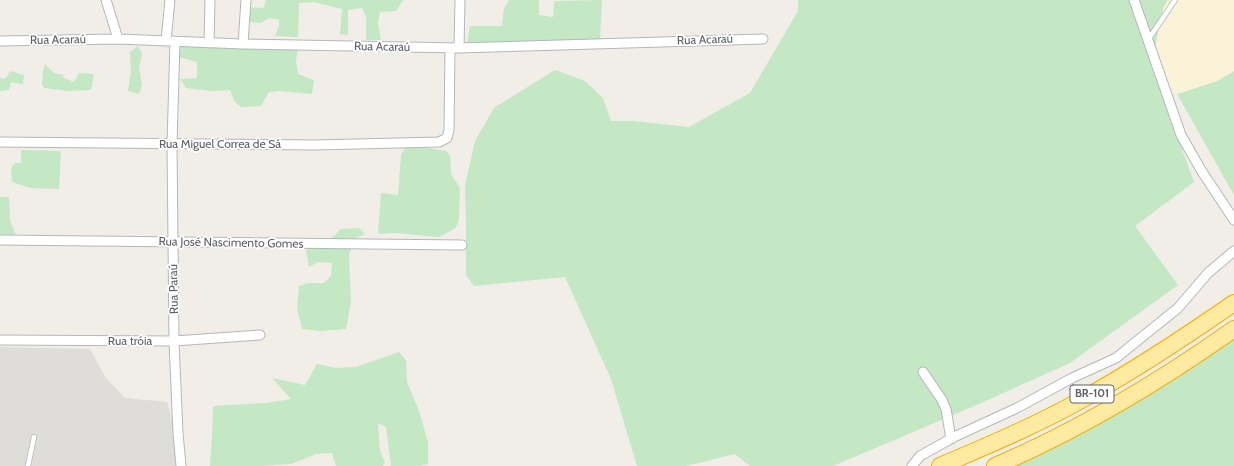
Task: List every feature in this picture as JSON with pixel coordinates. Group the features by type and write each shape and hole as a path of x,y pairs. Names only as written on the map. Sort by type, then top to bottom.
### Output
{"highway":[{"name":"BR-101","path":"940,466 1008,437 1083,399 1180,340 1234,303"},
{"name":"BR-101","path":"995,466 1071,430 1128,398 1234,329"}],"street":[{"path":"106,0 118,39"},
{"name":"Rua Paraú","path":"170,0 174,341 180,465"},
{"path":"209,43 210,0"},
{"path":"243,44 246,0"},
{"path":"454,48 460,0"},
{"path":"1134,0 1181,135 1201,170 1234,220"},
{"name":"Rua Acaraú","path":"0,40 118,39 243,44 454,48 763,39"},
{"name":"Rua Miguel Correa de Sá","path":"0,142 315,145 439,142 447,138 449,130 454,48"},
{"name":"Rua José Nascimento Gomes","path":"0,240 462,245"},
{"path":"912,466 920,456 951,439 1017,408 1072,378 1116,358 1178,308 1208,273 1234,251"},
{"name":"Rua tróia","path":"0,340 174,341 260,335"},
{"path":"922,372 942,400 946,410 951,439"}],"lane":[{"path":"1148,40 1175,0"},
{"path":"28,466 34,437"}],"shaded area":[{"path":"0,347 90,349 106,378 125,398 167,402 185,466 0,466"}],"green space":[{"path":"266,0 403,0 396,11 380,12 378,23 381,40 366,40 366,17 362,8 348,10 348,35 340,34 342,9 314,2 299,3 298,37 275,36 279,27 279,20 270,18 260,23 243,21 245,7 264,8"},
{"path":"509,0 539,0 539,15 553,17 554,1 602,0 600,39 467,44 470,26 502,26 504,8"},
{"path":"798,0 1168,0 1164,7 1151,66 1194,182 1135,226 1178,285 1070,363 979,404 833,466 750,466 735,454 686,466 637,466 611,379 565,277 474,286 466,275 465,186 475,141 494,108 555,70 585,81 603,98 611,121 633,121 689,127 750,93 798,11"},
{"path":"217,45 298,49 296,61 298,74 314,80 312,94 279,91 269,92 261,106 241,107 234,101 230,90 211,91 186,88 180,79 197,78 197,62 179,57 181,46"},
{"path":"138,46 142,53 139,67 142,85 139,94 128,91 131,72 130,52"},
{"path":"45,64 54,73 64,75 62,77 74,82 79,73 94,74 91,90 68,91 44,88 42,85"},
{"path":"10,71 24,75 23,84 11,82 9,90 0,91 0,77 2,79 7,77"},
{"path":"1234,71 1234,195 1177,94 1217,81"},
{"path":"406,147 446,151 450,156 451,174 460,188 458,224 454,229 439,237 395,233 378,234 381,193 398,195 401,155"},
{"path":"21,150 61,151 59,189 31,188 12,182 11,168 15,163 21,163"},
{"path":"0,197 9,197 10,221 16,235 0,234"},
{"path":"359,228 365,234 354,239 349,255 351,302 346,329 320,331 302,329 297,308 299,286 309,283 324,283 331,276 332,263 318,262 309,267 306,250 333,237 341,229"},
{"path":"1234,340 1234,466 1014,466 1100,423 1136,403"},
{"path":"399,352 406,360 407,382 419,411 428,442 428,464 419,466 391,466 386,427 378,423 380,452 385,462 383,466 336,466 332,453 316,454 291,464 262,466 210,466 213,406 266,403 291,399 272,378 305,385 317,364 336,368 356,367"}],"sand":[{"path":"1168,0 1234,0 1234,71 1217,81 1177,94 1151,66 1164,7"}]}
